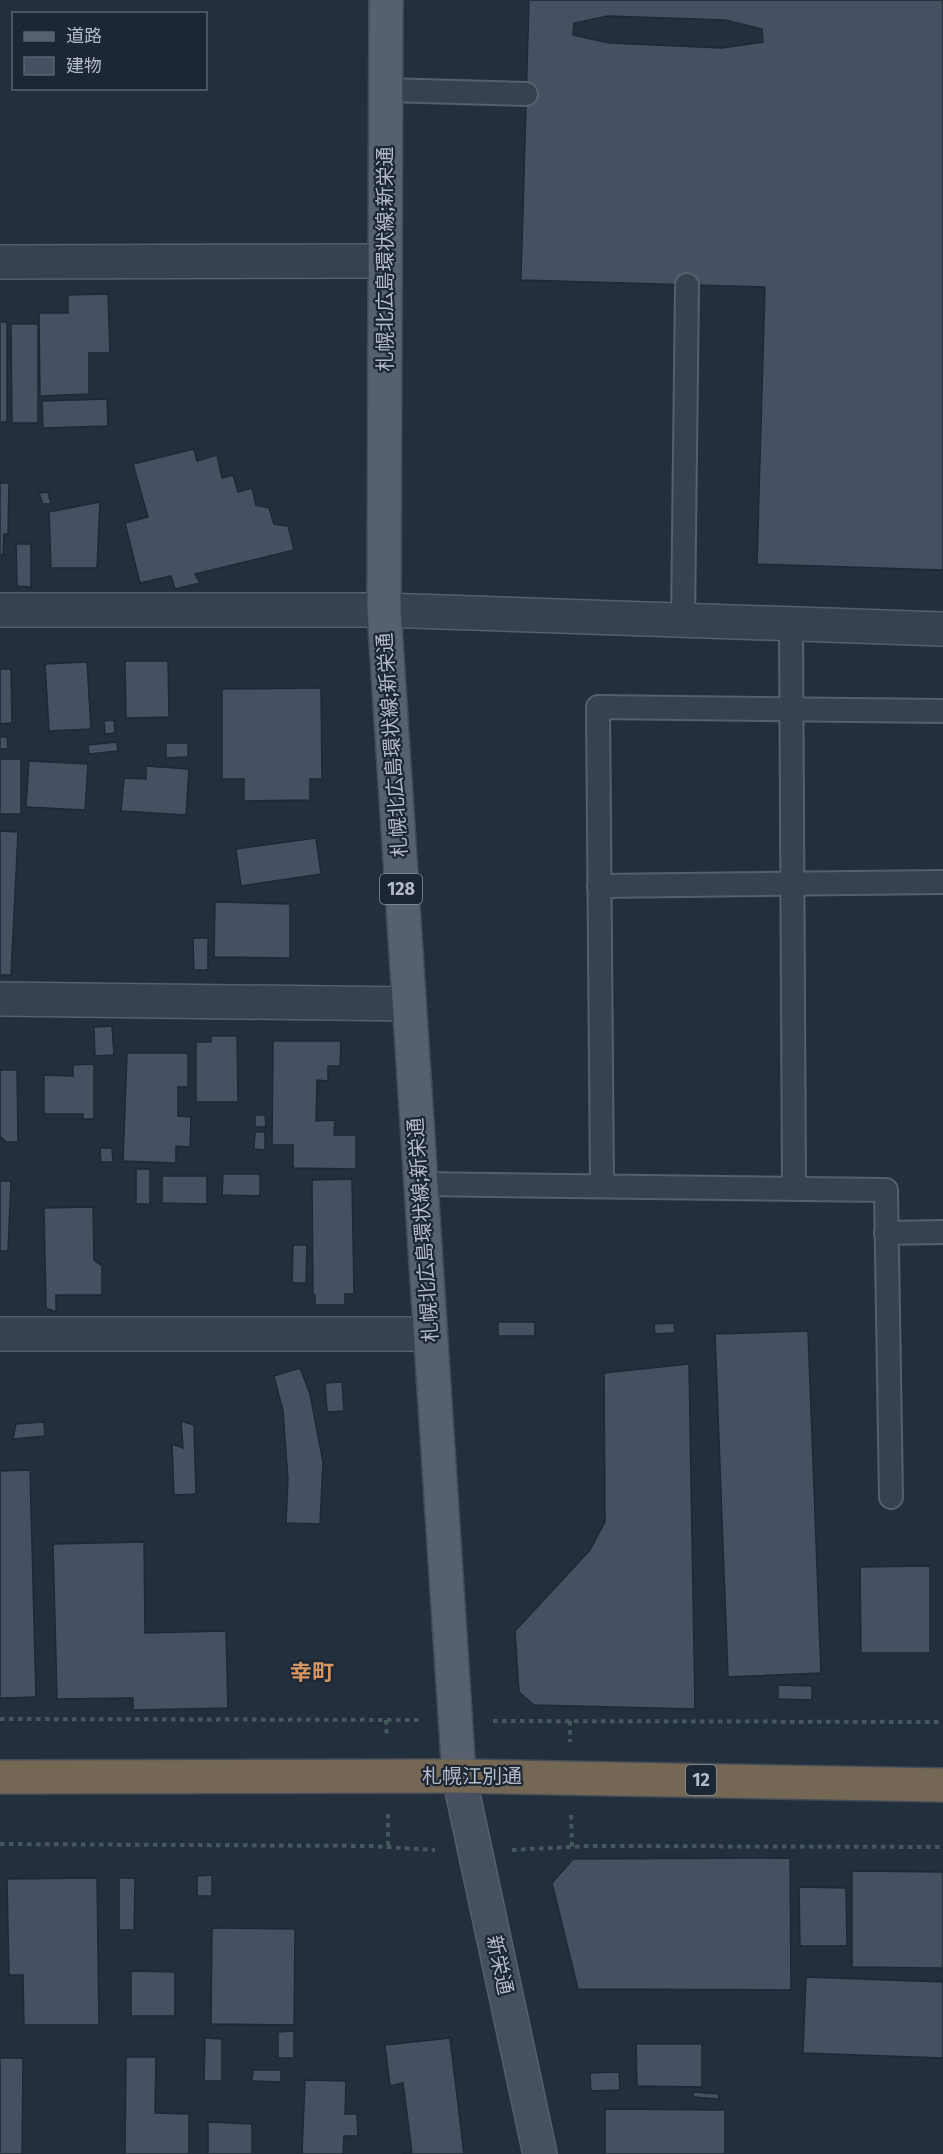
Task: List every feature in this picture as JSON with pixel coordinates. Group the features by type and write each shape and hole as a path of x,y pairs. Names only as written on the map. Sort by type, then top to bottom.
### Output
{"highway":[{"name":"札幌江別通","path":"0,1777 459,1776 943,1785"}],"main road":[{"name":"札幌北広島環状線;新栄通","path":"386,0 384,610 459,1776"}],"street":[{"path":"0,262 385,261"},
{"path":"0,610 384,610 943,629"},
{"path":"0,999 409,1004"},
{"path":"0,1334 430,1334"},
{"name":"新栄通","path":"459,1776 540,2154"}],"lane":[{"path":"386,90 526,94"},
{"path":"683,620 687,285"},
{"path":"791,624 794,1188"},
{"path":"602,1186 598,708 943,711"},
{"path":"599,886 943,882"},
{"path":"420,1184 886,1190 891,1497"},
{"path":"886,1233 943,1232"}],"building":[{"path":"529,0 943,0 943,570 757,564 765,287 521,280","holes":["608,16 725,20 762,29 763,42 722,48 609,43 573,35 574,23"]},
{"path":"108,294 110,353 89,353 89,394 40,396 39,313 68,313 68,295"},
{"path":"0,322 7,322 7,422 0,422"},
{"path":"11,324 38,324 38,423 12,423"},
{"path":"107,399 108,426 43,428 42,401"},
{"path":"194,449 197,461 217,455 222,478 233,475 238,492 252,488 256,505 269,508 274,524 288,526 294,550 195,574 200,583 175,589 171,576 140,583 125,523 148,517 133,464"},
{"path":"0,483 9,483 8,534 4,534 3,555 0,555"},
{"path":"48,492 51,504 43,504 39,493"},
{"path":"100,502 97,568 51,568 49,512"},
{"path":"16,544 31,544 31,587 17,586"},
{"path":"125,661 168,661 169,717 126,718"},
{"path":"87,662 91,729 49,731 45,664"},
{"path":"0,669 11,669 12,723 0,724"},
{"path":"321,688 322,779 310,779 310,800 244,801 244,779 222,779 222,689"},
{"path":"114,720 115,733 105,734 104,721"},
{"path":"0,737 7,737 8,749 0,749"},
{"path":"117,742 118,751 89,754 88,745"},
{"path":"166,743 188,743 188,757 166,758"},
{"path":"0,759 21,759 21,814 0,814"},
{"path":"29,761 88,764 85,810 26,807"},
{"path":"146,766 189,769 186,815 121,811 124,778 146,779"},
{"path":"0,831 18,832 11,975 0,975"},
{"path":"316,838 321,874 241,886 236,849"},
{"path":"215,902 290,904 290,958 214,957"},
{"path":"193,938 208,938 208,970 194,970"},
{"path":"112,1026 114,1055 95,1056 94,1027"},
{"path":"211,1036 237,1036 238,1102 196,1102 196,1042 211,1042"},
{"path":"273,1041 341,1041 340,1066 328,1066 328,1081 317,1080 316,1121 335,1120 334,1135 356,1135 356,1169 293,1168 293,1145 272,1145"},
{"path":"127,1053 188,1053 188,1087 178,1087 178,1116 191,1117 190,1147 176,1146 176,1163 123,1161"},
{"path":"94,1064 94,1119 83,1119 83,1114 44,1114 44,1075 73,1076 73,1065"},
{"path":"0,1070 17,1070 18,1142 6,1142 0,1136"},
{"path":"255,1115 265,1115 266,1127 255,1127"},
{"path":"255,1132 265,1132 265,1150 254,1149"},
{"path":"100,1148 112,1148 113,1162 101,1162"},
{"path":"136,1169 150,1169 150,1204 136,1204"},
{"path":"223,1174 260,1174 260,1196 222,1195"},
{"path":"162,1176 207,1176 207,1204 162,1203"},
{"path":"352,1179 354,1294 345,1294 345,1305 315,1305 312,1180"},
{"path":"0,1181 11,1181 8,1251 0,1251"},
{"path":"93,1207 94,1260 102,1266 102,1295 56,1295 56,1312 46,1308 44,1208"},
{"path":"293,1245 307,1245 306,1283 292,1283"},
{"path":"498,1322 535,1322 535,1336 498,1336"},
{"path":"674,1323 675,1333 655,1334 654,1324"},
{"path":"808,1331 821,1673 728,1677 715,1334"},
{"path":"689,1364 695,1709 534,1705 519,1692 515,1631 590,1550 605,1522 604,1373"},
{"path":"300,1368 310,1394 323,1462 320,1524 286,1523 288,1479 283,1411 274,1376"},
{"path":"342,1382 344,1411 327,1412 325,1383"},
{"path":"181,1421 194,1425 196,1494 174,1495 172,1444 183,1448"},
{"path":"44,1422 45,1436 13,1439 16,1424"},
{"path":"30,1470 36,1697 0,1698 0,1471"},
{"path":"144,1542 145,1633 226,1631 228,1708 133,1710 133,1698 57,1699 53,1544"},
{"path":"930,1566 930,1653 861,1653 860,1567"},
{"path":"778,1685 812,1686 812,1700 778,1699"},
{"path":"790,1858 791,1990 578,1989 552,1883 573,1859"},
{"path":"852,1871 943,1872 943,1968 852,1967"},
{"path":"212,1875 212,1896 197,1896 197,1876"},
{"path":"97,1878 99,2025 24,2025 23,1975 9,1975 7,1879"},
{"path":"119,1878 135,1878 134,1930 119,1930"},
{"path":"799,1887 846,1888 847,1946 800,1946"},
{"path":"212,1928 295,1929 294,2025 211,2024"},
{"path":"131,1971 175,1972 175,2016 131,2016"},
{"path":"806,1977 943,1982 943,2058 803,2053"},
{"path":"294,2031 294,2058 278,2058 278,2032"},
{"path":"205,2038 222,2039 222,2081 204,2081"},
{"path":"450,2038 464,2154 402,2154 412,2153 403,2083 390,2086 385,2045"},
{"path":"636,2044 702,2044 702,2087 637,2086"},
{"path":"126,2057 156,2057 155,2113 189,2114 189,2154 125,2154"},
{"path":"0,2058 23,2058 22,2154 0,2154"},
{"path":"253,2070 281,2070 281,2082 252,2081"},
{"path":"619,2072 620,2090 591,2091 590,2073"},
{"path":"305,2080 346,2081 345,2114 357,2114 358,2136 344,2136 343,2154 302,2154"},
{"path":"693,2092 719,2094 719,2099 693,2097"},
{"path":"605,2109 725,2110 725,2154 605,2154"},
{"path":"208,2122 252,2124 252,2154 208,2154"}],"district":[{"name":"幸町","path":"312,1672"}]}
